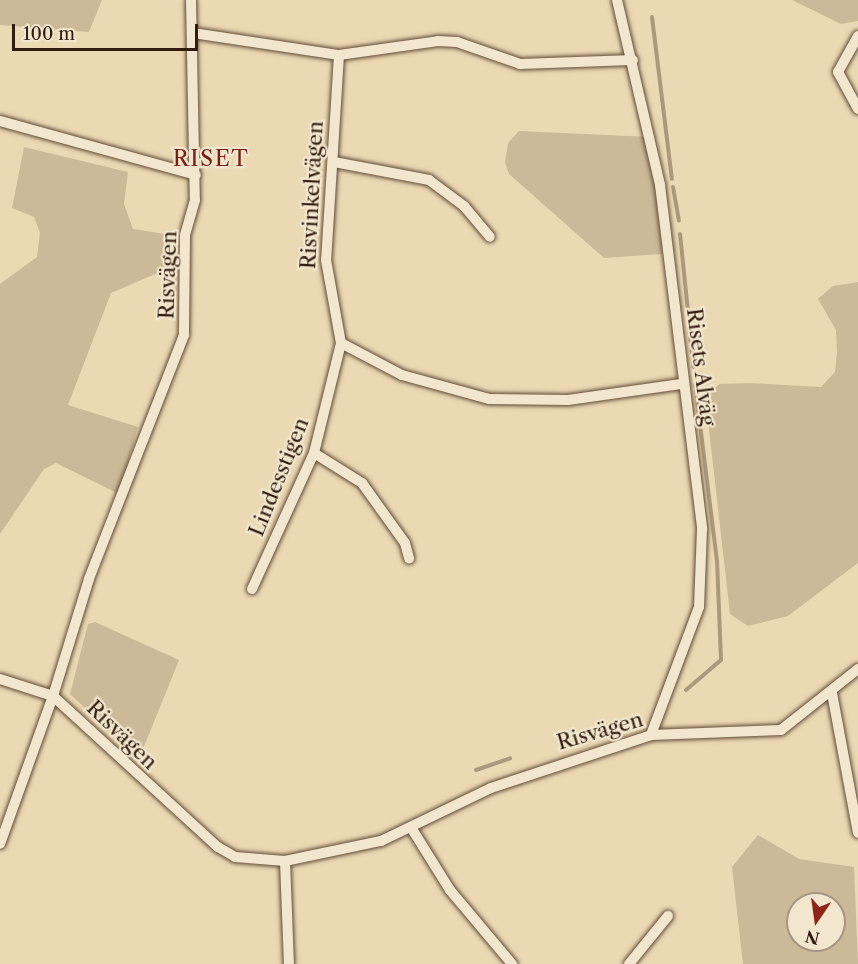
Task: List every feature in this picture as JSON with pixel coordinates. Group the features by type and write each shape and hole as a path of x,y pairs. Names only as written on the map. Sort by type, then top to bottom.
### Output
{"street":[{"name":"Risvägen","path":"191,0 196,175 185,235 184,335 89,579 53,696 218,847 235,857 285,861 412,829 491,788 651,735 770,733 832,693 858,669"},
{"name":"Risets Alväg","path":"617,0 633,60 660,185 681,384 697,488 702,583 694,628 651,735"},
{"path":"193,33 339,55 438,41 530,65 633,60"},
{"path":"858,36 838,72 858,109"},
{"name":"Risvinkelvägen","path":"339,55 327,285 341,343"},
{"path":"0,121 196,175"},
{"path":"334,162 429,180 464,206 490,237"},
{"path":"341,343 402,375 489,399 568,399 681,384"},
{"name":"Lindesstigen","path":"252,588 314,453 341,343"},
{"path":"314,453 362,483 405,543 409,558"},
{"path":"0,679 53,696 0,844"},
{"path":"832,693 858,833"},
{"path":"412,829 450,890 512,964"},
{"path":"285,861 289,964"},
{"path":"629,964 668,916"}],"shaded area":[{"path":"0,0 102,0 89,32 0,25"},
{"path":"792,0 858,0 858,21 841,24"},
{"path":"519,131 650,137 664,228 662,254 604,258 509,174 505,162 508,143"},
{"path":"24,147 128,172 124,204 133,229 178,236 174,266 111,293 68,405 138,427 119,494 56,463 44,469 0,534 0,284 37,257 40,233 34,217 12,208"},
{"path":"858,282 858,563 788,616 748,626 730,614 705,394 720,384 749,383 821,387 835,372 837,353 836,330 818,299 833,286"},
{"path":"95,622 179,660 139,759 70,694 88,624"},
{"path":"758,835 799,859 854,867 858,964 743,964 732,867"}],"waterway":[{"path":"652,17 672,179"},
{"path":"673,187 679,220"},
{"path":"680,234 688,312"},
{"path":"689,328 694,367"},
{"path":"686,690 721,660 717,561 695,385"},
{"path":"476,770 510,758"}],"district":[{"name":"RISET","path":"211,159"}]}
